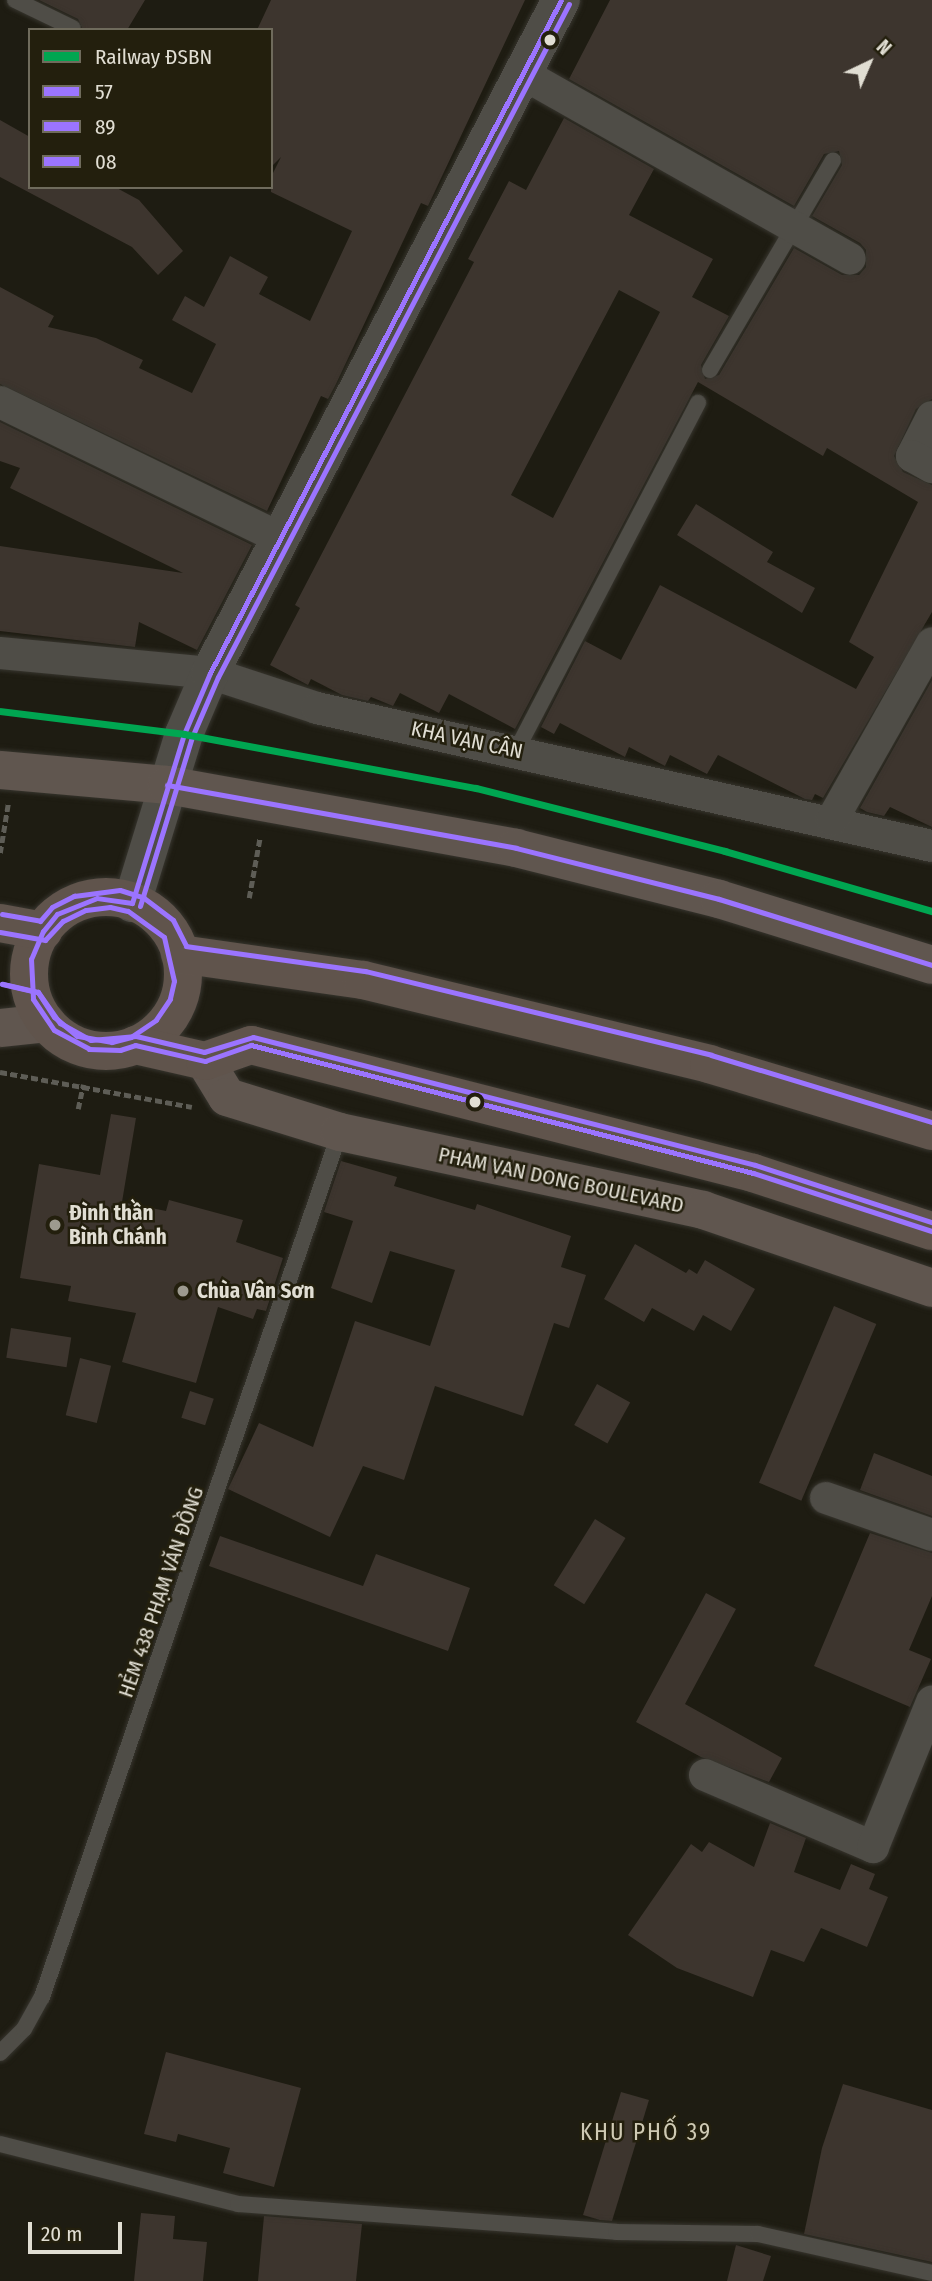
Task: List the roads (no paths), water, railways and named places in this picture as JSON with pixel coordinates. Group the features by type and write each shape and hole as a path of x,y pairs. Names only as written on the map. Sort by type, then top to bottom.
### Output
{"highway":[{"path":"135,1045 162,1026 178,1003 183,982 180,954 167,926 132,903 111,898 83,901 57,915 43,931 31,959 27,1005 66,1040 89,1049 135,1045 205,1061 251,1045 754,1173 932,1231"},
{"path":"0,923 43,931"},
{"path":"180,954 363,980 709,1064 932,1131"}],"main road":[{"path":"132,903 167,785 210,673 525,75 561,0"},
{"path":"4,783 167,785 516,849 719,899 932,965"},
{"path":"0,1028 27,1005"},
{"name":"PHAM VAN DONG BOULEVARD","path":"205,1061 228,1097 340,1132 703,1210 932,1288"}],"street":[{"path":"525,75 850,259"},
{"path":"0,402 279,538"},
{"path":"932,417 912,456 932,467"},
{"path":"832,820 932,643"},
{"name":"KHA VẠN CÂN","path":"0,653 210,673 317,708 832,820 932,846"},
{"path":"826,1498 932,1535"},
{"path":"705,1775 873,1847 932,1702"}],"lane":[{"path":"15,0 73,28"},
{"path":"710,370 833,160"},
{"path":"516,751 698,403"},
{"name":"HẺM 438 PHẠM VĂN ĐỒNG","path":"0,2053 24,2029 42,1997 340,1132"},
{"path":"0,2144 238,2204 616,2232 758,2234 932,2273"}],"rail line":[{"name":"ĐSBN","path":"0,711 184,734 476,788 725,851 932,911"}],"place":[{"name":"Đình thần Bình Chánh","path":"55,1225"},
{"name":"Chùa Vân Sơn","path":"183,1291"}],"district":[{"name":"KHU PHỐ 39","path":"646,2132"}]}
